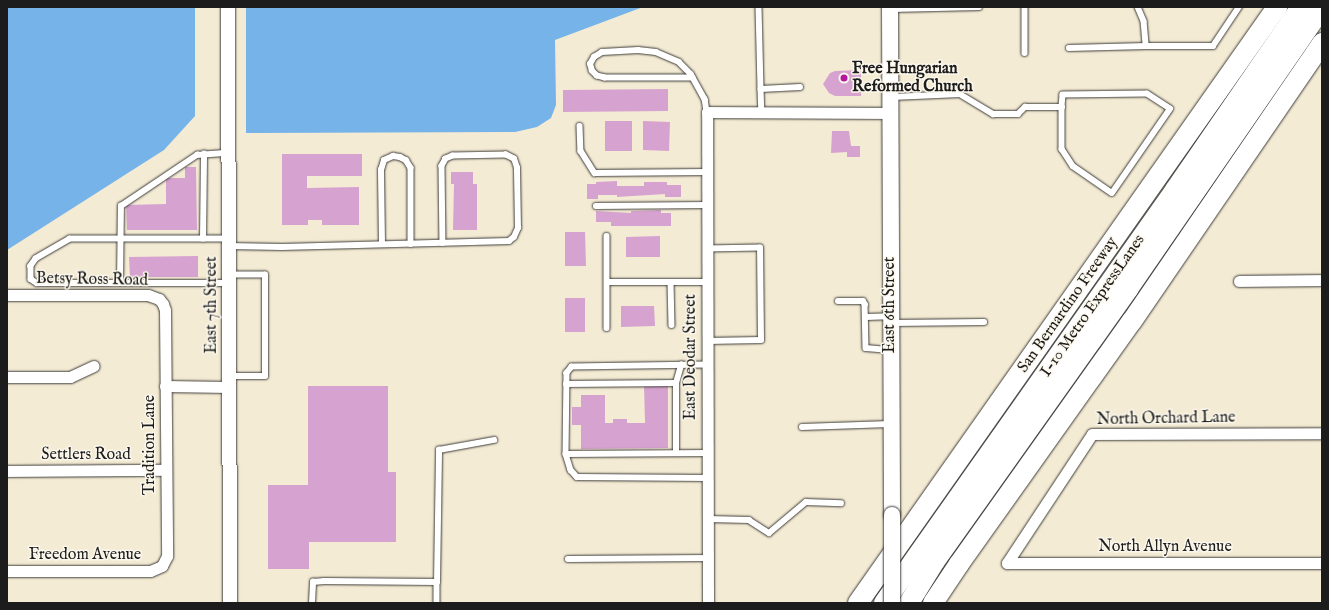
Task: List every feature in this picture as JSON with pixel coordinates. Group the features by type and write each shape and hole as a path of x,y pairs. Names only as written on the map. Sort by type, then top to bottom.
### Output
{"highway":[{"name":"San Bernardino Freeway","path":"858,603 1277,7"},
{"path":"1266,24 1280,7"},
{"name":"I-10 Metro ExpressLanes","path":"884,603 1175,190 1301,7"},
{"name":"I-10 Metro ExpressLanes","path":"909,603 940,555 1322,8"},
{"path":"933,603 968,551 1132,321 1322,43"},
{"path":"1132,321 1224,150"}],"main road":[{"name":"East 6th Street","path":"890,8 892,603"}],"street":[{"name":"East 7th Street","path":"228,7 230,603"},
{"path":"707,112 890,113"},
{"name":"East Deodar Street","path":"707,112 708,603"},
{"path":"1239,281 1322,280"},
{"name":"Betsy Ross Road","path":"7,295 148,295 159,299 164,310 165,386"},
{"path":"7,378 70,377 94,366"},
{"name":"Tradition Lane","path":"162,566 167,556 165,386 229,381"},
{"name":"North Orchard Lane","path":"1007,563 1092,434 1322,433"},
{"name":"Settlers Road","path":"7,471 166,470"},
{"name":"North Allyn Avenue","path":"1007,563 1322,563"},
{"name":"Freedom Avenue","path":"7,571 150,571 162,566"}],"lane":[{"path":"759,7 762,112"},
{"path":"890,8 979,7"},
{"path":"1025,7 1025,53"},
{"path":"1138,7 1144,21 1146,46"},
{"path":"1068,48 1213,46 1239,7"},
{"path":"693,78 605,78 597,76 592,72 590,64 594,57 602,52 638,50 650,51 679,62 693,78 705,99 707,112"},
{"path":"761,89 800,87"},
{"path":"890,97 960,94 993,114 1018,114 1025,107 1062,107"},
{"path":"1147,94 1170,110 1112,193 1073,166 1062,149 1062,107 1062,95 1147,94"},
{"path":"580,126 581,151 595,173 707,172"},
{"path":"120,283 121,206 197,155 228,153"},
{"path":"203,239 204,154"},
{"path":"229,381 265,376 265,275 229,279 120,283 37,283 31,279 31,266 36,259 70,239 203,239 229,243 382,244 411,244 509,241 514,237 518,228 517,168 514,159 506,155 453,156 446,159 442,166 443,243"},
{"path":"382,244 381,170 384,160 393,156 406,160 411,168 411,244"},
{"path":"596,206 707,205"},
{"path":"607,236 607,328"},
{"path":"707,249 760,248 761,340 707,341"},
{"path":"607,282 707,282"},
{"path":"671,282 672,325"},
{"path":"838,301 863,301 865,304 866,317 866,348 890,350"},
{"path":"866,317 890,320 984,322"},
{"path":"676,453 676,383 681,365"},
{"path":"707,365 572,367 567,372 566,384 566,454 571,470 577,477 708,478"},
{"path":"566,384 676,383"},
{"path":"802,427 892,424"},
{"path":"437,603 439,450 494,440"},
{"path":"566,454 708,453"},
{"path":"708,519 750,520 770,533 806,502 841,503"},
{"path":"568,559 708,558"},
{"path":"312,603 313,582 437,582"}],"water":[{"path":"7,7 195,7 195,116 164,150 7,250"},
{"path":"246,7 643,7 555,40 556,105 551,118 537,127 515,132 246,133"}],"building":[{"name":"Free Hungarian Reformed Church","path":"861,70 861,96 835,96 829,93 823,84 830,73 835,71"},
{"path":"668,89 668,111 563,112 563,90"},
{"path":"605,121 632,121 632,151 605,151"},
{"path":"643,121 670,122 669,151 643,150"},
{"path":"832,131 849,131 851,146 860,146 860,157 847,157 847,152 831,153"},
{"path":"282,154 362,154 362,176 307,176 307,188 359,187 359,225 322,225 322,220 308,220 308,225 282,225"},
{"path":"185,167 196,167 197,230 127,230 126,205 166,204 166,178 185,178"},
{"path":"451,172 473,172 473,184 477,184 477,230 453,230 454,184 451,184"},
{"path":"617,181 617,186 644,186 644,182 667,182 667,185 681,185 681,197 665,197 665,194 617,197 617,195 598,195 598,199 587,199 587,184"},
{"path":"661,210 661,213 671,213 671,226 611,226 611,222 596,222 596,211 631,213 631,211"},
{"path":"565,232 585,232 586,266 565,266"},
{"path":"660,236 660,257 626,257 626,237"},
{"path":"198,256 198,277 130,277 129,257"},
{"path":"565,298 585,298 585,332 565,332"},
{"path":"621,306 654,306 655,326 621,327"},
{"path":"644,385 668,385 668,448 581,449 581,425 572,425 572,407 581,407 581,395 605,395 605,423 613,423 613,419 627,419 627,423 645,423"},
{"path":"308,386 388,386 388,472 396,472 396,542 309,542 309,569 268,569 268,485 308,485"}],"place":[{"name":"Free Hungarian Reformed Church","path":"844,78"}]}
